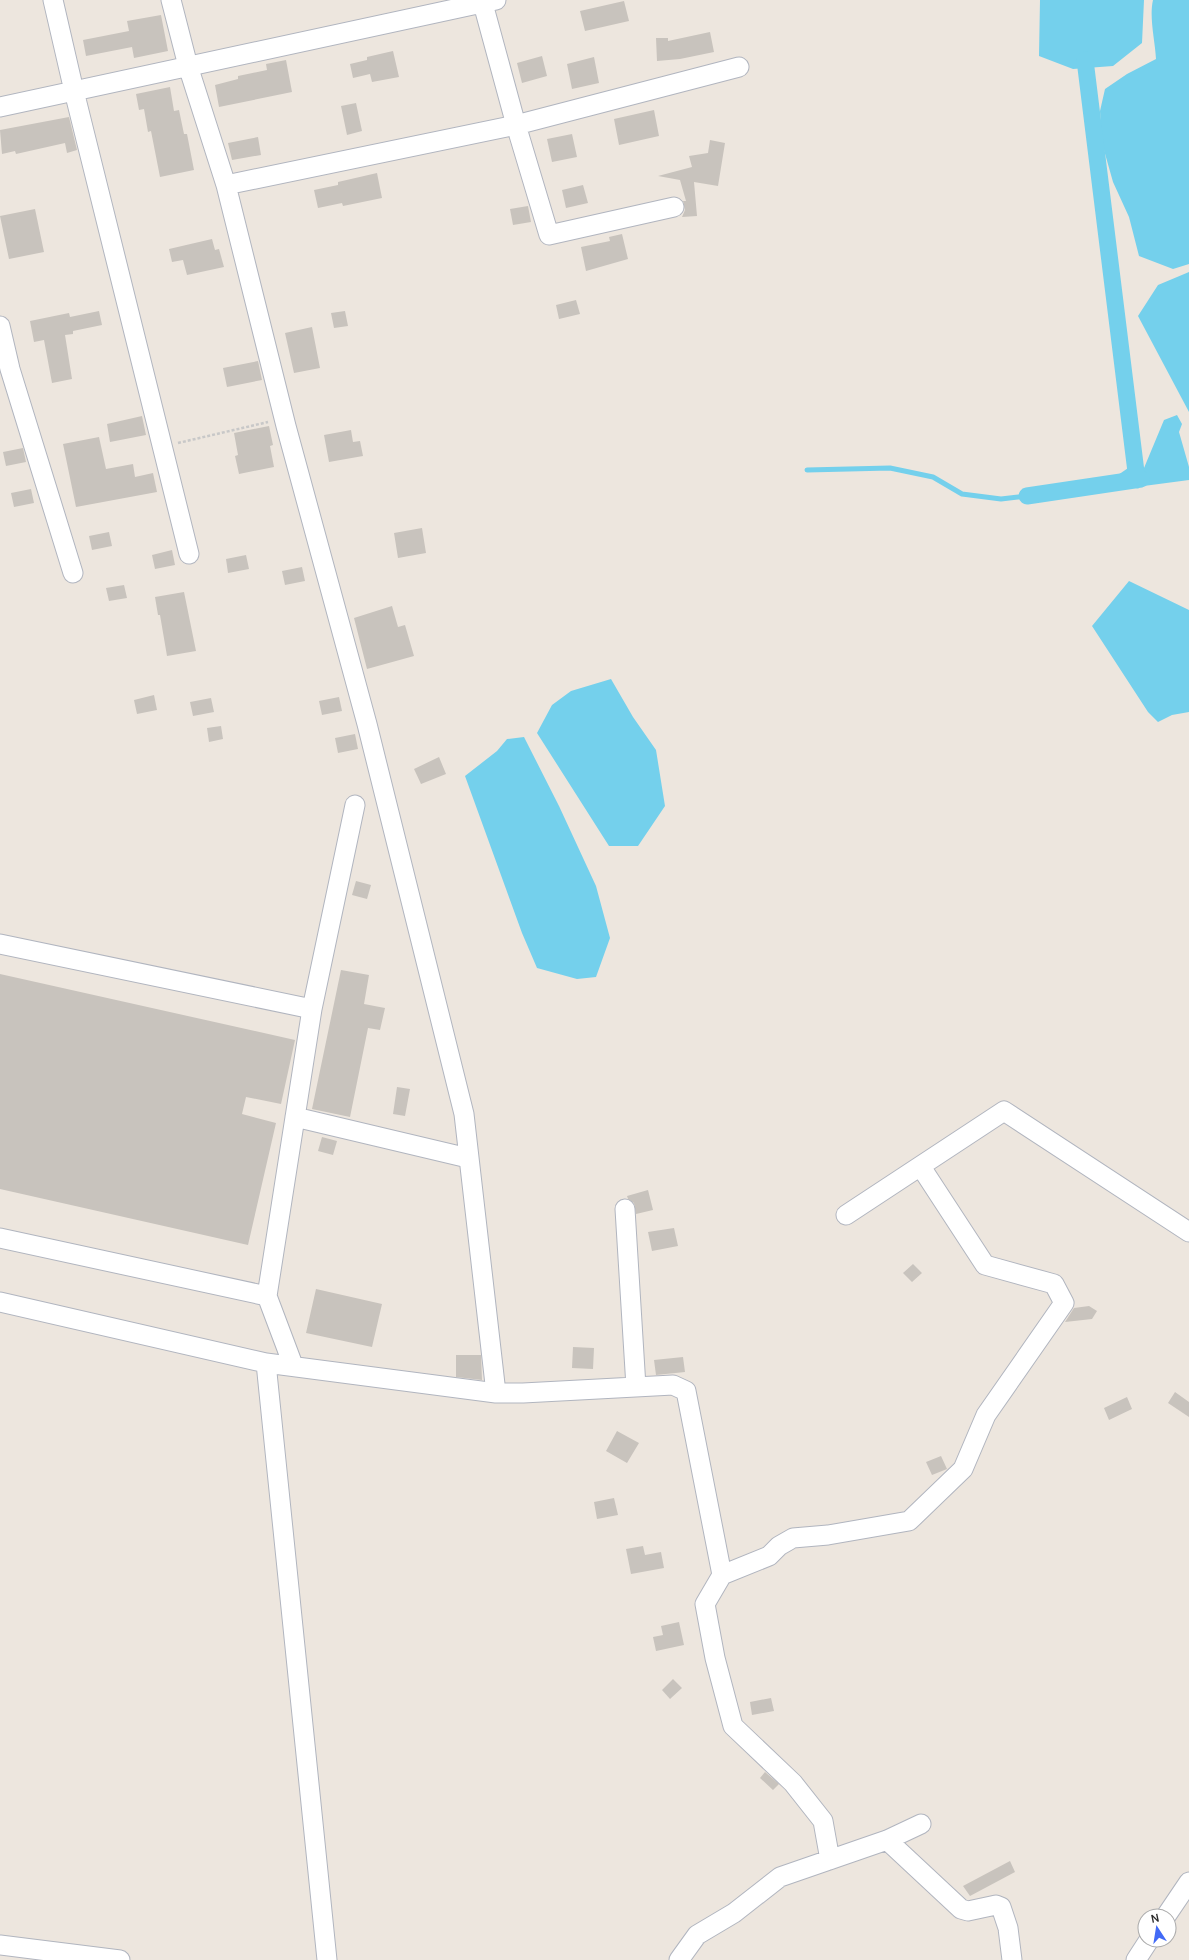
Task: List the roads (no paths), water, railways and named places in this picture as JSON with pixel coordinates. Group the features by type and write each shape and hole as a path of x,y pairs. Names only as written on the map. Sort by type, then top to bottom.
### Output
{"street":[{"path":"53,0 74,91 189,554"},
{"path":"171,0 188,66 226,185 284,418 371,740 464,1114 496,1393"},
{"path":"0,106 487,1 516,125 549,235 674,207"},
{"path":"226,185 516,125 739,67"},
{"path":"0,326 5,372 72,573"},
{"path":"293,1366 267,1296 312,1009 354,805"},
{"path":"0,944 312,1009"},
{"path":"846,1215 1004,1112 1189,1232"},
{"path":"295,1117 468,1158"},
{"path":"830,1860 822,1820 793,1783 733,1726 715,1658 705,1604 722,1575 768,1556 779,1546 793,1538 828,1535 909,1521 963,1469 986,1415 1064,1303 1054,1284 985,1265 921,1167"},
{"path":"625,1209 636,1387"},
{"path":"0,1238 267,1296"},
{"path":"0,1302 266,1363 496,1393 524,1393 673,1385 686,1390 722,1575"},
{"path":"266,1363 327,1960"},
{"path":"679,1960 697,1935 734,1914 780,1877 887,1840 921,1824"},
{"path":"887,1840 961,1909 968,1911 996,1905 1001,1907 1008,1928 1012,1960"},
{"path":"1171,1908 1189,1882"},
{"path":"0,1945 120,1960"},
{"path":"1136,1960 1144,1948"}],"water":[{"path":"1040,0 1144,0 1142,43 1113,66 1073,69 1039,56"},
{"path":"1153,0 1189,0 1189,264 1173,269 1139,256 1129,217 1113,182 1102,143 1100,111 1105,89 1127,74 1156,59 1152,22"},
{"path":"1189,272 1189,412 1138,316 1158,285"},
{"path":"1177,415 1182,424 1179,432 1189,467 1189,480 1121,489 1118,475 1131,466 1144,468 1164,420"},
{"path":"1129,581 1189,610 1189,712 1172,715 1158,722 1148,712 1092,626"},
{"path":"611,679 633,717 656,750 665,806 638,846 609,846 537,733 552,705 571,691"},
{"path":"524,737 559,806 596,886 610,938 596,977 577,979 537,968 522,933 465,776 497,751 507,739"}],"waterway":[{"path":"1085,60 1137,480"},
{"path":"807,470 890,468 933,477 962,494 1001,499 1027,496"},
{"path":"1027,496 1141,479"}]}
